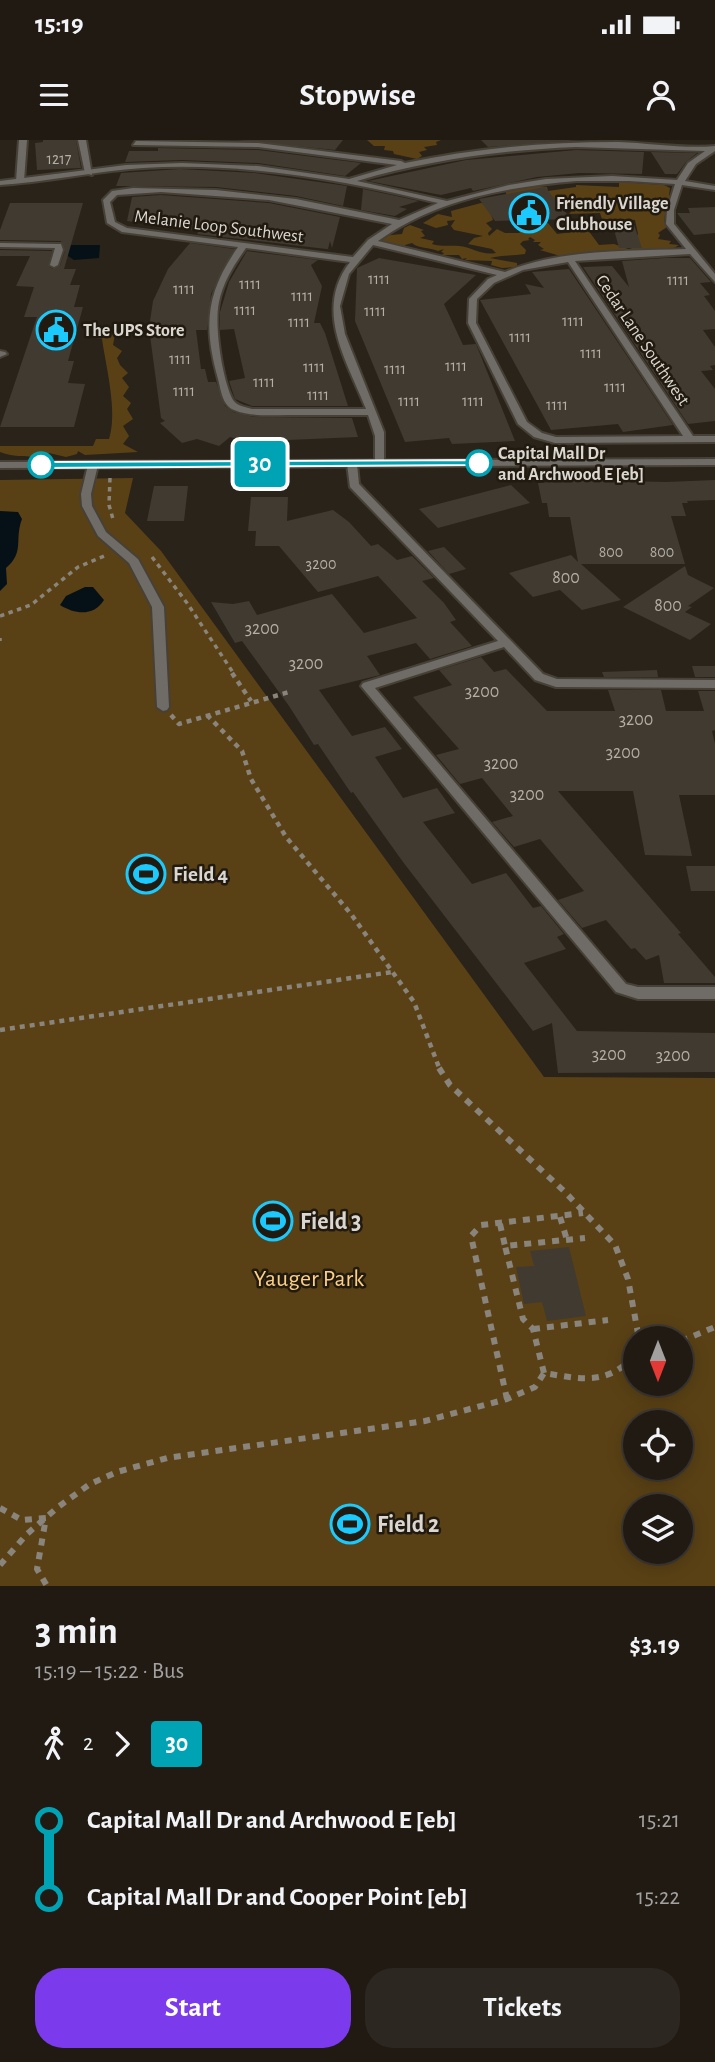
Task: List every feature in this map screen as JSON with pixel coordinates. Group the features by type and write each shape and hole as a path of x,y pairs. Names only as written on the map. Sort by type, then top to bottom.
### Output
{"street":[{"path":"20,181 23,140"},
{"path":"82,140 89,173"},
{"path":"349,181 406,163 476,150 536,144 602,142 714,148"},
{"path":"136,143 258,145 406,163"},
{"path":"714,148 690,166 669,216 670,224 715,279"},
{"path":"1,185 141,166 200,166 268,170 349,181 446,203"},
{"path":"380,464 380,434 340,329 336,308 339,288 355,260 371,242 400,223 446,203 505,188 563,180 627,178 715,188"},
{"name":"Melanie Loop Southwest","path":"355,260 116,228 111,223 107,198 115,193 140,190 238,193 306,202 400,223"},
{"path":"371,242 503,274"},
{"path":"0,245 58,246 54,265"},
{"path":"244,246 222,275 212,304 211,321 229,402 236,408 252,412 372,412"},
{"path":"692,251 570,259 522,267 503,274 474,295 469,310 472,323 523,424 530,432 555,440 715,439"},
{"name":"Cedar Lane Southwest","path":"570,259 690,439"},
{"path":"0,465 715,462"},
{"path":"352,464 354,485 539,677 556,683 715,684"},
{"path":"93,465 86,494 87,506 102,534 124,551 142,574 158,607 163,707"},
{"path":"505,643 367,686 621,988 638,993 715,993"}],"path":[{"path":"110,478 109,505 115,527"},
{"path":"0,616 31,605 78,568 131,547 152,558 187,603 251,701"},
{"path":"163,707 179,724 289,692"},
{"path":"207,715 242,751 251,779 286,837 351,914 414,1002 436,1064 450,1085 615,1245 628,1279 637,1326"},
{"path":"0,1030 392,972"},
{"path":"508,1399 471,1236 481,1225 584,1213"},
{"path":"560,1217 567,1240"},
{"path":"0,1565 27,1534 90,1483 117,1472 167,1458 425,1422 508,1399 535,1387 544,1373 533,1329 523,1319 500,1224"},
{"path":"505,1246 585,1238"},
{"path":"533,1329 608,1320"},
{"path":"693,1336 715,1327"},
{"path":"544,1373 596,1380 623,1370"},
{"path":"0,1508 22,1520 46,1518"},
{"path":"46,1518 37,1569 47,1586"}],"green space":[{"path":"367,140 441,140 436,142 437,145 424,147 427,150 419,152 422,156 417,159 394,154 393,151 384,150 385,146 374,146"},
{"path":"619,182 664,185 670,188 671,216 665,215 664,223 667,227 658,233 658,239 679,245 660,251 630,248 638,234 635,220 602,219 600,213 569,214 569,206 560,201 568,207 555,207 506,195 506,192 534,186 547,187 548,191 576,185 619,187"},
{"path":"481,203 487,204 493,220 486,223 492,229 488,233 489,236 497,229 505,233 520,233 514,221 527,220 531,225 548,223 557,234 588,230 599,245 614,244 631,250 587,255 577,253 564,257 540,250 544,249 538,245 541,242 533,242 535,240 530,237 530,240 520,244 526,250 525,254 490,258 517,263 517,267 502,268 491,265 492,261 465,260 467,258 462,259 459,255 442,255 444,249 438,251 412,243 405,245 405,248 380,240 384,239 381,236 402,234 404,228 410,225 424,230 421,231 425,236 420,238 434,241 432,244 496,253 492,249 468,244 474,238 483,236 454,230 451,226 455,220 447,221 448,225 436,228 423,223 438,214 452,217 451,211"},
{"path":"106,329 115,334 113,345 122,351 117,358 128,373 122,378 129,387 123,396 131,403 127,409 133,419 123,426 129,436 123,444 138,452 85,455 78,451 77,454 66,457 49,453 43,458 0,452 0,446 93,446 96,439 109,439 112,403 102,339 91,338 96,336 93,334"},
{"name":"Yauger Park","path":"133,478 125,513 161,551 544,1077 715,1078 715,1586 0,1586 0,480"}],"shaded area":[{"path":"69,245 100,245 99,258 74,260 68,256"},
{"path":"0,511 18,512 22,519 17,551 6,568 7,584 0,591"},
{"path":"85,587 93,587 104,600 95,609 78,612 60,605 66,596"}],"building":[{"path":"43,140 76,140 81,168 37,170 35,143"},
{"path":"235,140 343,140 335,150"},
{"path":"481,140 581,140 488,147"},
{"path":"158,148 258,150 361,163 345,176 258,163 182,160 125,162 129,151 158,151"},
{"path":"576,150 644,152 642,174 579,173 537,177 441,195 368,181 466,160"},
{"path":"651,152 697,153 677,174 665,174"},
{"path":"180,169 255,173 347,186 343,206 296,196 216,187 116,186 121,173"},
{"path":"545,187 571,219 495,221 479,199"},
{"path":"363,189 419,201 399,207 407,209 395,216 361,210"},
{"path":"161,195 269,203 340,217 332,248 330,241 328,249 335,250 197,234 199,231 127,221 132,197"},
{"path":"10,203 83,203 64,269 76,269 70,285 80,285 74,307 83,307 68,361 74,361 68,383 85,384 74,427 0,427 37,317 24,317 34,287 16,286 30,256 0,256 0,250 52,251 48,266 53,269 60,266 65,251 61,241 0,240 0,230"},
{"path":"715,207 715,233 694,235 677,213 690,213 688,208"},
{"path":"612,222 633,222 642,248 619,248"},
{"path":"190,243 234,249 211,294 207,330 196,330 201,369 205,369 208,382 216,382 225,406 233,412 254,417 352,418 358,437 288,440 288,446 264,446 230,437 219,446 197,439 182,443 160,423 165,421 161,418 149,328 153,301 168,269"},
{"path":"247,251 318,260 311,265 322,286 314,323 320,323 325,333 348,406 252,406 235,399 229,381 245,378 234,329 220,330 220,312 229,282"},
{"path":"379,258 476,275 444,304 463,345 476,344 515,441 452,444 449,438 405,442 355,321 357,268"},
{"path":"690,258 711,282 700,283 710,295 704,296 715,311 715,329 703,330 715,347 715,365 710,366 713,370 701,371 715,389 715,421 688,424 583,267 612,266 629,287 622,261"},
{"path":"569,269 673,425 623,432 618,424 551,430 480,300 531,294 525,284 544,288 532,272"},
{"path":"578,480 715,480 715,500 687,501 688,503 682,503 686,516 671,516 685,564 581,564 621,600 582,610 560,590 533,597 509,573 571,555 578,562 570,517 549,517 547,503 542,503 538,483"},
{"path":"511,485 530,503 438,528 419,509"},
{"path":"154,486 188,486 184,521 147,521"},
{"path":"251,497 288,497 287,521 333,510 349,522 371,546 378,544 397,560 412,556 434,578 422,581 444,603 456,620 450,622 472,646 430,659 416,643 367,656 380,675 319,690 352,736 385,727 402,749 375,757 403,798 437,788 455,813 423,822 472,884 506,873 533,908 541,906 564,934 557,937 566,949 524,963 577,1031 715,1033 715,1072 558,1073 552,1023 533,1031 403,862 353,792 351,793 318,744 314,745 242,641 235,643 211,602 233,604 249,601 257,615 332,594 364,633 417,618 378,576 318,592 279,546 255,546 256,531 248,531"},
{"path":"444,547 466,569 449,574 428,551"},
{"path":"685,566 688,575 714,588 688,606 692,607 685,612 711,624 690,640 623,607"},
{"path":"481,657 494,672 506,669 547,711 615,711 608,690 661,690 666,711 704,711 698,691 715,691 715,730 712,731 715,744 715,795 679,795 692,856 645,855 633,791 558,791 681,933 678,934 715,977 715,983 664,983 659,955 646,960 635,948 631,949 606,920 582,928 558,900 584,891 540,839 514,847 492,822 513,816 482,778 460,784 436,755 459,749 413,697 452,685 439,670"},
{"path":"692,666 715,666 715,677 695,677"},
{"path":"657,670 658,677 604,677 602,672"},
{"path":"686,866 715,866 715,891 691,891"},
{"path":"569,1247 586,1316 547,1321 542,1302 524,1304 516,1267 534,1266 530,1251"}],"bus line":[{"name":"30","path":"41,465 479,463"}],"place":[{"name":"Friendly Village Clubhouse","path":"529,213"},
{"name":"The UPS Store","path":"56,330"},
{"name":"Capital Mall Dr and Archwood E [eb]","path":"479,463"},
{"name":"Field 4","path":"146,874"},
{"name":"Field 3","path":"273,1221"},
{"name":"Field 2","path":"350,1524"}]}
